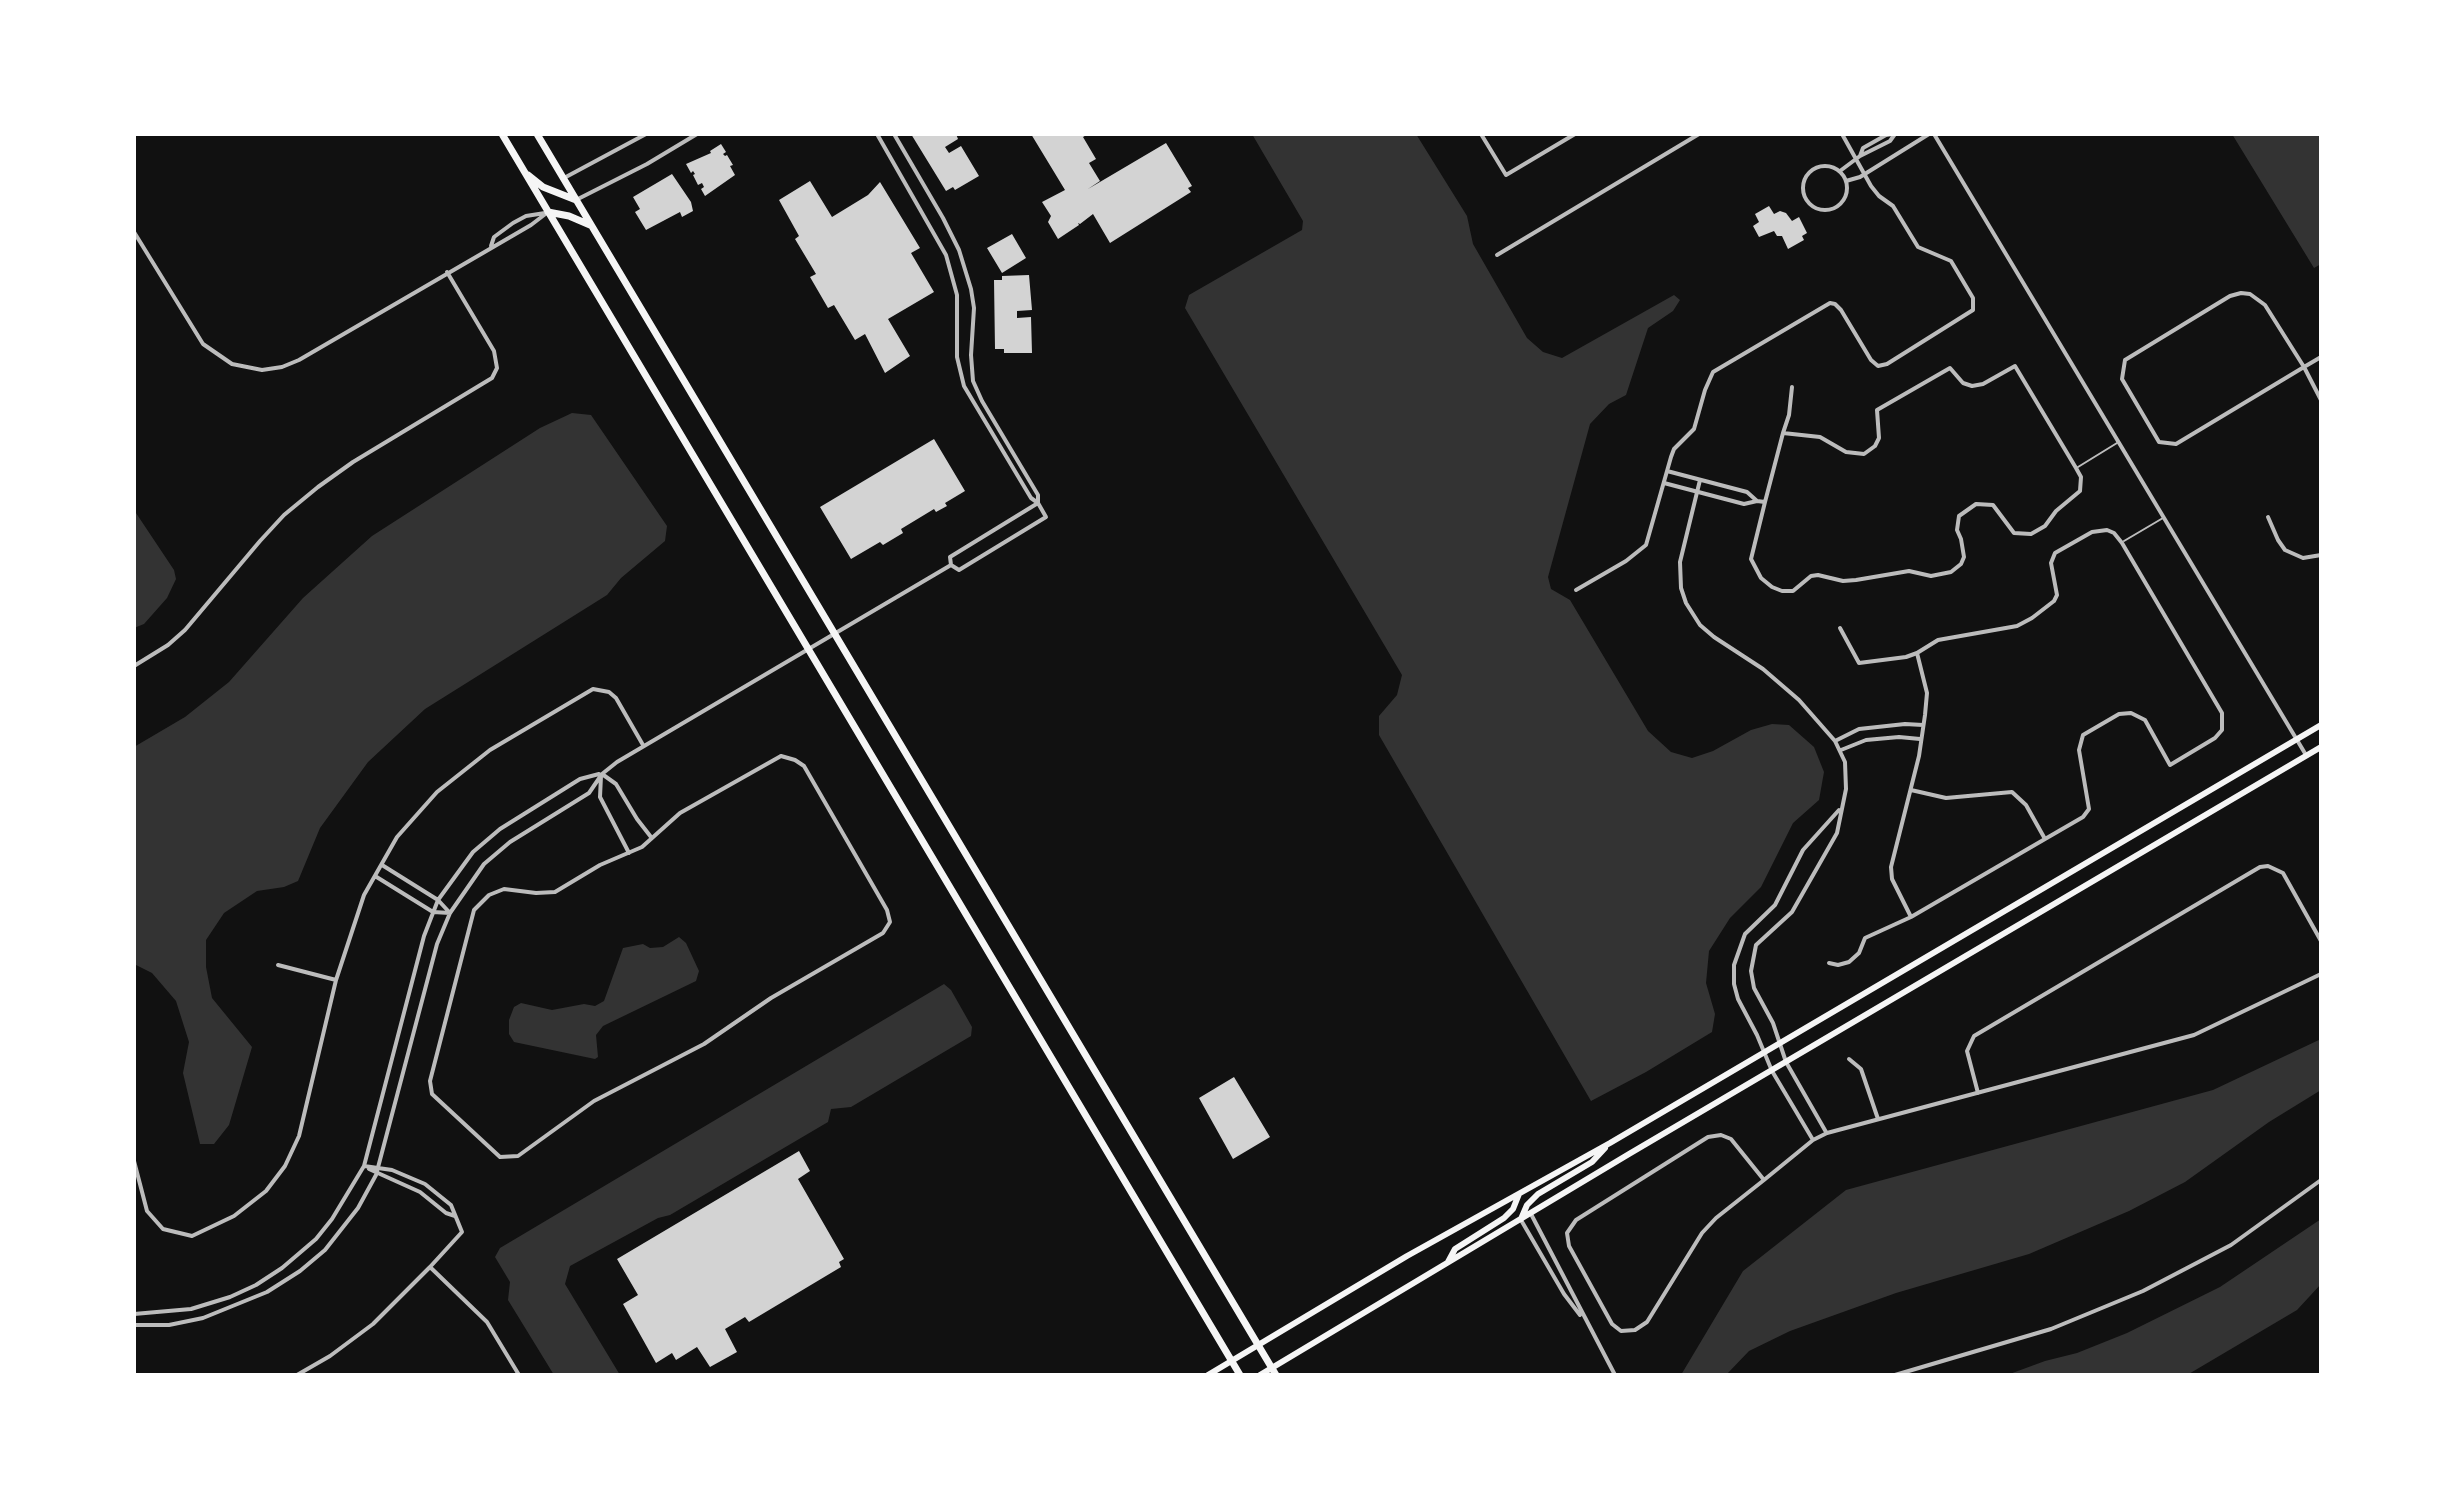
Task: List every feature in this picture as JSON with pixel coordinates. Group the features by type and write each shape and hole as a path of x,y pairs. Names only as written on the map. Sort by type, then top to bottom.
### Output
{"highway":[{"path":"502,134 1240,1375"},
{"path":"537,134 1274,1372"},
{"path":"524,170 543,187 576,200"},
{"path":"548,212 569,216 592,226"}],"main road":[{"path":"1208,1375 1407,1256 1610,1143 2321,725"},
{"path":"1260,1375 1274,1372 1531,1214 2321,747"},
{"path":"1521,1220 1527,1205 1538,1194 1592,1162 1610,1143"},
{"path":"1447,1265 1455,1249 1504,1218 1513,1209 1519,1194"}],"street":[{"path":"564,179 646,134"},
{"path":"576,200 697,134"},
{"path":"877,134 946,255 957,295 957,357 964,386 1031,498 1046,517 959,570 951,565"},
{"path":"894,134 959,250 974,308 973,381 1038,495 1038,503"},
{"path":"1481,134 1506,175 1575,134"},
{"path":"1497,255 1699,134"},
{"path":"1576,590 1626,561 1646,545 1674,449 1694,429 1713,372 1830,303 1841,310 1871,360 1878,366 1887,364 1973,310 1973,298 1951,261 1918,247 1893,206 1879,196 1864,174 1858,157 1842,134"},
{"path":"1858,157 1863,148 1894,134"},
{"path":"1840,171 1858,157 1890,141 1894,134"},
{"path":"1846,181 1864,174 1932,134 2306,755"},
{"path":"1890,141 1897,154"},
{"path":"1826,165 1840,171 1846,181 1846,196 1836,207 1821,210 1808,202 1804,196 1804,181 1812,169 1826,165"},
{"path":"490,248 494,237 513,223 526,216 548,212"},
{"path":"134,232 203,344 221,358 252,369 282,367 299,360 548,212"},
{"path":"134,666 168,645 185,630 268,533 318,487 353,462 492,378 497,368 494,351 447,272"},
{"path":"2321,357 2304,367 2176,444 2167,445 2159,442 2122,379 2125,360 2230,296 2241,293 2250,294 2265,305 2304,367 2321,400"},
{"path":"1783,433 1820,437 1846,452 1864,454 1875,446 1879,438 1877,410 1950,368 1963,383 1972,386 1983,384 2015,366 2081,477 2080,491 2038,531 2023,535 2014,533 1997,509 1988,503 1976,504 1959,516 1957,530 1964,557 1951,572 1931,576 1909,571 1843,581 1818,575 1793,591 1782,591 1766,582 1751,559 1792,387"},
{"path":"1667,471 1747,492 1757,501"},
{"path":"1700,480 1680,573 1681,588 1694,616 1714,637 1746,656 1782,684 1835,741 1841,750 1847,776 1837,833 1792,912 1756,945 1752,957 1754,988 1773,1023 1786,1062 1827,1133"},
{"path":"1664,483 1744,504 1765,502"},
{"path":"951,565 950,557 1038,503"},
{"path":"2268,517 2285,550 2303,558 2321,555"},
{"path":"1829,963 1838,965 1849,962 1859,953 1865,938 1911,917 2083,817 2089,809 2079,750 2083,735 2119,714 2131,713 2145,720 2170,765 2215,738 2222,730 2222,713 2114,533 2099,531 2055,553 2051,558 2057,595 2054,601 2032,618 2006,629 1938,640 1917,653 1859,663 1840,628"},
{"path":"134,1325 169,1325 203,1318 267,1292 325,1250 358,1208 378,1170 437,944 450,913 484,864 510,842 589,793 602,774 643,745 951,565"},
{"path":"1911,917 1892,879 1891,867 1911,790 1927,693 1917,653"},
{"path":"134,1161 147,1211 163,1229 192,1236 234,1216 266,1191 285,1166 299,1136 336,980 364,895 397,837 437,792 490,750 593,689 609,692 616,698 643,745"},
{"path":"1835,741 1859,729 1923,725"},
{"path":"1841,750 1866,740 1921,739"},
{"path":"781,756 795,760 804,766 887,910 890,922 883,933 771,998 704,1044 594,1101 518,1156 500,1157 432,1094 430,1081 474,910 489,895 504,889 555,892 600,865 642,847 652,837 680,813 781,756"},
{"path":"602,774 600,797 629,853"},
{"path":"134,1314 191,1309 230,1297 269,1277 302,1253 332,1219 364,1166 433,912 438,900 473,852 500,829 580,779 602,774 616,784 652,837"},
{"path":"1911,790 1946,798 2012,792 2020,796 2045,839"},
{"path":"1813,1140 1772,1071 1735,992 1733,974 1736,954 1745,934 1775,905 1803,850 1841,808"},
{"path":"382,865 438,900 450,913"},
{"path":"1978,1093 1967,1051 1974,1036 2260,867 2275,868 2288,881 2321,941"},
{"path":"375,876 433,912 450,913"},
{"path":"278,965 336,980"},
{"path":"1764,1180 1731,1139 1721,1135 1708,1137 1576,1220 1567,1233 1569,1246 1612,1324 1621,1331 1635,1330 1647,1322 1702,1233 1716,1218 1764,1180 1813,1140 1827,1133 2194,1035 2321,974"},
{"path":"1849,1059 1861,1069 1878,1119"},
{"path":"364,1166 420,1192 446,1213 458,1217"},
{"path":"297,1375 330,1356 373,1324 462,1232 451,1205 425,1184 392,1170 378,1170"},
{"path":"1895,1375 2051,1329 2143,1291 2231,1245 2321,1180"},
{"path":"1531,1214 1572,1289 1584,1320"},
{"path":"1521,1220 1615,1375"},
{"path":"430,1267 487,1322 519,1375"}],"lane":[{"path":"2076,468 2118,443"},
{"path":"2122,543 2164,517"}],"shaded area":[{"path":"1252,134 1416,134 1467,216 1473,244 1527,338 1543,352 1562,358 1674,295 1680,300 1673,311 1648,328 1626,395 1609,404 1590,424 1548,577 1551,589 1570,600 1648,731 1671,752 1692,758 1713,751 1751,730 1772,724 1789,725 1814,747 1824,772 1819,800 1793,823 1761,887 1730,918 1709,951 1706,983 1715,1014 1712,1032 1591,1101 1379,735 1379,716 1397,695 1402,675 1185,308 1189,295 1302,230 1303,221"},
{"path":"2232,134 2321,134 2321,264 2314,268"},
{"path":"572,413 591,415 667,526 665,541 621,578 607,595 425,709 368,762 320,828 298,881 284,887 257,891 224,913 206,940 206,967 212,998 252,1047 229,1125 214,1144 200,1144 183,1073 189,1042 176,1001 152,973 134,964 134,747 185,717 229,682 303,598 372,536 540,428"},
{"path":"134,510 174,570 176,579 167,598 144,624 134,628"},
{"path":"679,937 686,943 699,971 696,981 603,1026 596,1035 598,1057 595,1059 514,1042 509,1034 509,1020 514,1007 521,1003 552,1010 584,1004 595,1006 604,1001 623,948 643,944 650,948 663,947"},
{"path":"944,984 951,990 972,1027 971,1036 851,1107 831,1109 828,1122 670,1215 658,1218 570,1266 565,1284 620,1375 554,1375 508,1300 510,1282 495,1257 500,1248"},
{"path":"2321,1039 2321,1090 2269,1122 2185,1182 2129,1211 2029,1254 1896,1293 1790,1331 1749,1351 1726,1375 1681,1375 1743,1271 1846,1190 2213,1090"},
{"path":"2321,1219 2321,1284 2297,1310 2187,1375 2007,1375 2127,1333 2220,1287"}],"building":[{"path":"911,134 956,134 958,139 945,147 949,153 961,146 979,176 955,190 953,187 946,191"},
{"path":"1031,134 1088,134 1083,137 1096,159 1089,163 1100,181 1088,189 1166,143 1192,186 1188,188 1191,192 1110,243 1093,214 1058,239 1048,222 1051,216 1042,202 1065,190"},
{"path":"721,144 735,175 705,196 702,183 698,185 695,174 686,164 711,153"},
{"path":"672,174 691,202 693,211 682,217 680,212 646,230 635,212 640,209 633,197"},
{"path":"810,181 832,217 868,195 880,182 920,248 911,253 934,292 888,319 910,356 885,373 865,334 855,340 834,305 828,308 810,277 816,274 795,239 799,236 779,200"},
{"path":"1769,206 1774,214 1780,211 1786,213 1792,221 1799,217 1807,233 1802,236 1804,240 1788,249 1782,236 1777,236 1774,231 1759,237 1753,226 1759,222 1755,214"},
{"path":"1012,234 1026,258 1002,273 987,248"},
{"path":"1029,275 1032,310 1017,311 1017,318 1031,317 1032,353 1004,353 1004,349 995,349 994,280 1002,280 1002,276"},
{"path":"934,439 965,491 945,503 947,506 936,512 934,509 901,529 903,533 883,545 880,542 851,559 820,507"},
{"path":"1234,1077 1270,1137 1233,1159 1199,1098"},
{"path":"799,1151 810,1171 798,1179 844,1259 839,1262 841,1267 749,1322 745,1317 725,1329 737,1352 710,1367 697,1347 676,1360 672,1353 656,1363 623,1304 638,1295 617,1259"}]}
